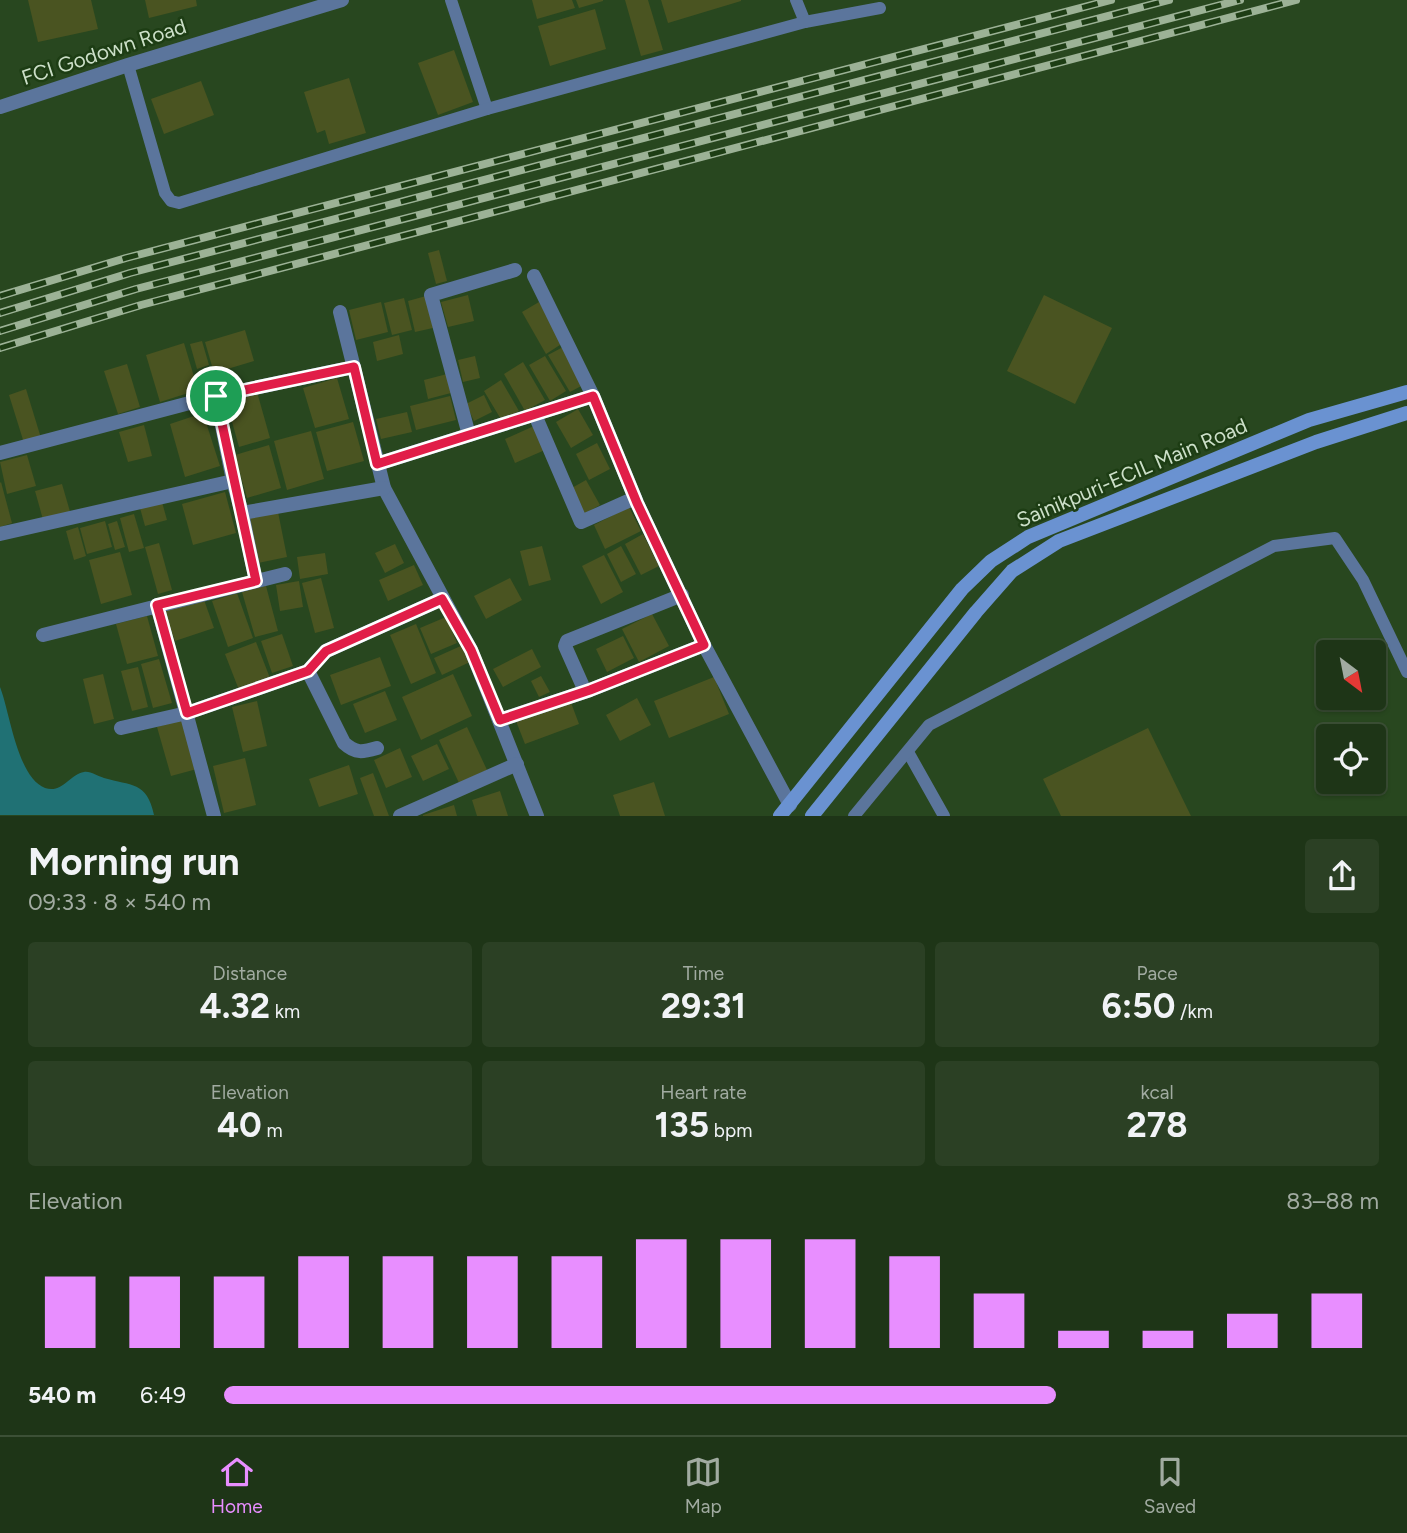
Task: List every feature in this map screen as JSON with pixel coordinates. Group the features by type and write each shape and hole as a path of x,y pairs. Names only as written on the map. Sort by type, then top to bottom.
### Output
{"main road":[{"name":"Sainikpuri-ECIL Main Road","path":"785,810 962,589 991,561 1028,537 1309,420 1407,392"},
{"name":"Sainikpuri-ECIL Main Road","path":"812,816 1012,571 1059,541 1317,442 1407,413"}],"street":[{"name":"FCI Godown Road","path":"0,107 342,0"},
{"path":"469,435 431,295 515,271"},
{"path":"534,276 593,396 635,498 704,645 785,810"},
{"path":"340,313 384,488 471,650 537,816"},
{"path":"0,453 216,396 354,367"},
{"path":"216,396 256,581"},
{"path":"377,464 593,396"},
{"path":"535,415 581,522 635,498"},
{"path":"0,534 233,481"},
{"path":"242,513 384,488"},
{"path":"43,635 285,574"},
{"path":"586,691 565,646 567,641 682,595"},
{"path":"121,728 187,713 308,671 326,651 442,599"},
{"path":"157,605 214,816"},
{"path":"500,720 586,691 704,645"},
{"path":"308,671 344,743 361,753 377,748"},
{"path":"400,816 517,764"}],"lane":[{"path":"451,0 487,109"},
{"path":"796,0 805,22"},
{"path":"128,65 165,193 171,201 179,203 487,109 805,22 880,8"},
{"path":"854,816 929,725 1274,546 1335,538 1363,580 1407,672"},
{"path":"908,752 944,816"}],"water":[{"path":"0,687 21,758 35,782 51,789 79,774 89,772 142,790 154,815 0,815"}],"building":[{"path":"28,0 91,0 98,29 38,42"},
{"path":"145,0 196,0 197,6 149,18"},
{"path":"532,0 572,0 575,8 537,19"},
{"path":"576,0 603,0 603,1 579,8"},
{"path":"625,0 648,0 663,50 641,56"},
{"path":"661,0 741,0 741,1 668,23"},
{"path":"595,9 606,49 550,66 538,26"},
{"path":"454,50 473,102 438,115 418,63"},
{"path":"349,78 366,133 329,144 325,130 317,133 304,92"},
{"path":"201,81 214,115 164,134 151,99"},
{"path":"439,250 447,281 436,284 428,253"},
{"path":"468,295 474,321 448,327 441,302"},
{"path":"1044,295 1112,328 1075,404 1007,371"},
{"path":"426,296 433,328 415,332 408,301"},
{"path":"404,298 412,330 392,335 384,303"},
{"path":"381,302 388,332 356,340 349,310"},
{"path":"539,302 563,343 546,354 522,312"},
{"path":"245,330 254,361 214,373 205,342"},
{"path":"399,335 403,354 377,361 373,342"},
{"path":"202,341 209,365 197,369 190,344"},
{"path":"184,343 198,390 160,402 146,355"},
{"path":"563,347 585,384 570,392 548,355"},
{"path":"475,356 480,378 463,382 458,360"},
{"path":"545,356 566,391 550,401 529,365"},
{"path":"523,362 545,400 525,411 504,374"},
{"path":"127,364 140,407 118,414 104,371"},
{"path":"447,374 451,393 428,399 424,380"},
{"path":"337,378 349,419 315,428 303,388"},
{"path":"501,380 519,411 502,421 484,391"},
{"path":"26,389 41,438 24,443 9,395"},
{"path":"257,392 270,438 239,447 226,400"},
{"path":"484,395 492,412 474,421 466,404"},
{"path":"450,396 456,420 416,430 410,406"},
{"path":"578,409 593,435 571,448 556,422"},
{"path":"407,412 412,432 381,439 376,419"},
{"path":"203,413 220,466 185,477 170,424"},
{"path":"353,422 364,461 327,471 316,432"},
{"path":"144,425 152,456 128,462 119,432"},
{"path":"534,426 545,450 515,463 505,439"},
{"path":"311,431 324,479 287,490 274,441"},
{"path":"597,443 610,469 589,480 576,454"},
{"path":"269,445 281,488 247,498 235,455"},
{"path":"27,455 36,486 7,494 0,462"},
{"path":"586,480 600,505 584,514 570,489"},
{"path":"0,483 12,523 0,527"},
{"path":"62,484 71,515 44,523 35,491"},
{"path":"225,492 236,533 193,545 182,504"},
{"path":"162,502 167,520 145,526 140,508"},
{"path":"629,507 641,531 605,549 594,525"},
{"path":"278,512 287,557 258,563 248,518"},
{"path":"134,514 144,548 129,552 120,518"},
{"path":"105,521 112,547 87,554 80,528"},
{"path":"117,521 125,547 115,550 108,524"},
{"path":"78,527 86,556 74,560 66,531"},
{"path":"643,534 659,566 641,575 625,544"},
{"path":"159,543 172,590 158,594 145,547"},
{"path":"395,544 404,563 385,573 375,553"},
{"path":"542,546 551,580 529,586 520,551"},
{"path":"621,546 636,574 621,582 607,554"},
{"path":"120,552 132,595 101,604 89,560"},
{"path":"325,553 328,574 300,579 297,557"},
{"path":"604,555 623,592 601,604 582,566"},
{"path":"414,565 423,585 388,601 379,580"},
{"path":"321,578 334,628 315,633 302,583"},
{"path":"510,578 522,600 486,619 474,596"},
{"path":"299,581 303,607 280,611 276,585"},
{"path":"266,586 278,631 255,637 242,592"},
{"path":"237,593 253,638 228,647 212,601"},
{"path":"203,597 214,628 175,641 164,610"},
{"path":"652,614 669,646 639,662 622,629"},
{"path":"147,616 158,656 127,664 116,624"},
{"path":"446,617 457,643 431,654 420,628"},
{"path":"416,624 436,673 411,684 390,635"},
{"path":"282,634 293,666 272,673 261,641"},
{"path":"623,636 634,658 607,672 596,649"},
{"path":"256,642 270,678 239,690 225,654"},
{"path":"463,645 470,662 442,675 434,658"},
{"path":"532,649 541,667 503,687 493,669"},
{"path":"380,657 391,686 341,705 330,675"},
{"path":"159,659 172,703 153,708 141,664"},
{"path":"138,667 148,707 132,711 121,671"},
{"path":"103,674 114,719 94,724 83,679"},
{"path":"453,674 472,716 421,740 402,697"},
{"path":"541,676 550,692 539,697 531,681"},
{"path":"714,677 729,714 669,738 654,701"},
{"path":"385,691 397,720 365,733 353,704"},
{"path":"637,698 651,725 620,741 606,715"},
{"path":"570,700 579,724 525,744 516,721"},
{"path":"257,701 267,746 243,752 232,707"},
{"path":"183,719 197,769 171,776 157,727"},
{"path":"467,727 487,770 459,783 439,740"},
{"path":"1148,728 1191,816 1061,816 1043,779"},
{"path":"437,744 449,769 423,781 411,756"},
{"path":"400,748 412,777 386,788 374,760"},
{"path":"245,758 256,805 224,813 213,766"},
{"path":"349,765 358,794 319,807 309,779"},
{"path":"373,773 389,816 374,816 360,778"},
{"path":"654,782 665,816 620,816 613,795"},
{"path":"500,791 508,816 477,816 472,800"},
{"path":"454,805 457,816 423,816 423,815"}],"railway":[{"path":"0,296 126,258 1111,0"},
{"path":"0,313 130,273 1169,0"},
{"path":"0,331 136,289 1240,0"},
{"path":"0,348 141,305 1296,0"}],"route":[{"path":"354,367 377,464 593,396 637,503 704,645 590,690 500,720 471,650 442,599 326,651 308,671 187,713 157,605 256,581 216,396 354,367"}]}
